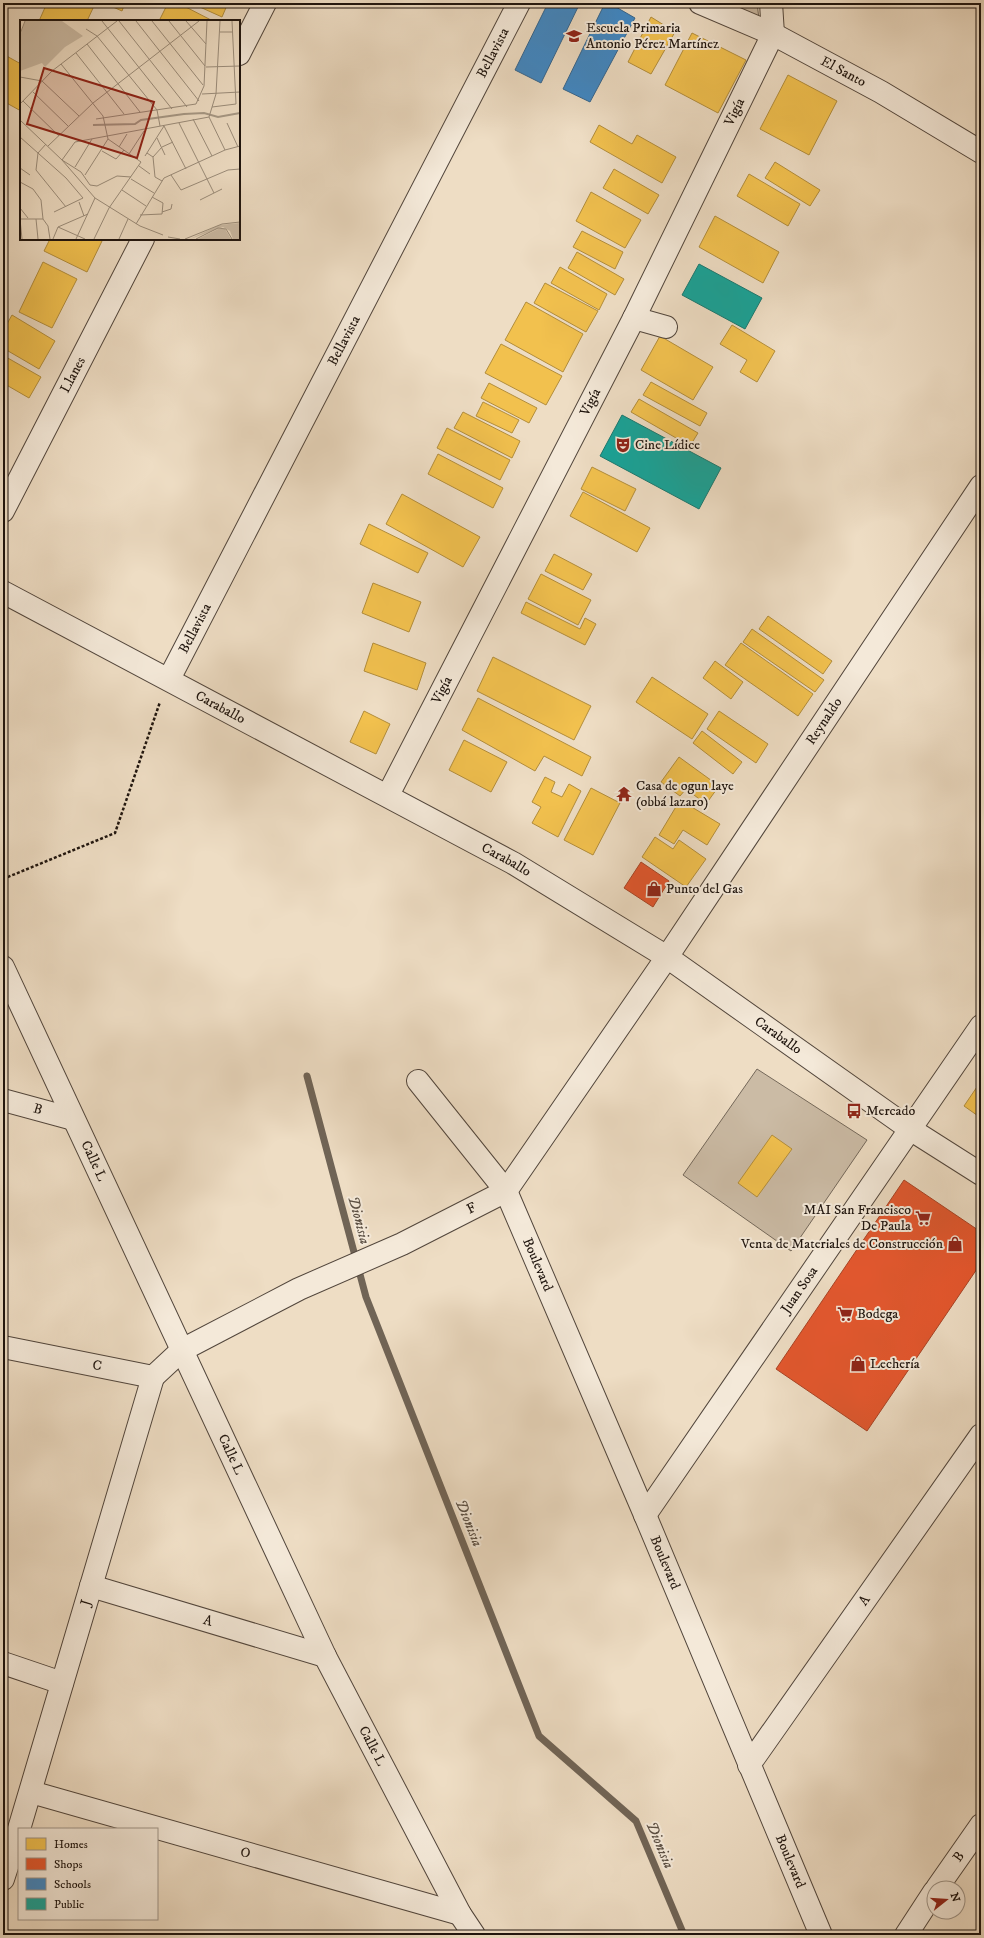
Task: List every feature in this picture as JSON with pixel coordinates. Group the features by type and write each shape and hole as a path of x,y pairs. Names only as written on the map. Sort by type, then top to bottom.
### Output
{"street":[{"path":"240,52 265,3"},
{"name":"Bellavista","path":"169,679 519,3"},
{"name":"El Santo","path":"700,3 773,34 881,92 981,152"},
{"name":"Vigía","path":"388,795 634,318 773,34 771,3"},
{"name":"Llanes","path":"3,511 142,240"},
{"path":"634,318 666,327"},
{"name":"Reynaldo","path":"667,957 981,486"},
{"name":"Caraballo","path":"3,592 388,795 513,863 667,957 910,1129 981,1174"},
{"name":"F","path":"182,1350 299,1289 402,1244 506,1191 667,957"},
{"name":"Calle L","path":"3,967 325,1656 460,1914 474,1935"},
{"name":"Juan Sosa","path":"645,1515 981,1026"},
{"name":"Boulevard","path":"418,1081 506,1191 645,1515 748,1765 821,1935"},
{"name":"B","path":"3,1100 73,1119"},
{"name":"C","path":"3,1347 153,1377"},
{"path":"153,1377 182,1350"},
{"name":"J","path":"20,1828 153,1377"},
{"name":"A","path":"748,1765 981,1435"},
{"name":"A","path":"91,1586 325,1656"},
{"path":"3,1663 62,1683"},
{"name":"O","path":"31,1792 158,1828"},
{"name":"B","path":"943,1880 981,1825"},
{"name":"O","path":"158,1828 460,1914"},
{"name":"J","path":"3,1879 18,1833"},
{"path":"906,1935 926,1904"}],"path":[{"path":"3,879 115,833 169,679"}],"shaded area":[{"path":"727,3 757,3 759,19"},
{"path":"757,1069 867,1140 791,1251 683,1175"}],"building: Homes":[{"path":"47,3 88,3 94,6 87,20 39,20"},
{"path":"104,3 125,3 122,11"},
{"path":"168,3 178,3 211,20 160,20"},
{"path":"191,3 228,3 222,17"},
{"path":"651,17 675,32 651,74 628,62"},
{"path":"692,33 746,60 718,113 665,85"},
{"path":"3,54 20,63 20,110 3,101"},
{"path":"788,75 837,101 809,155 760,129"},
{"path":"599,125 632,144 637,135 676,157 662,183 590,142"},
{"path":"775,162 820,190 810,206 765,178"},
{"path":"614,169 659,195 648,214 603,188"},
{"path":"749,174 800,204 788,226 737,196"},
{"path":"591,192 641,220 625,248 576,221"},
{"path":"715,216 779,252 763,283 699,247"},
{"path":"582,231 623,252 615,269 573,247"},
{"path":"50,240 102,241 87,272 44,251"},
{"path":"577,252 624,279 615,295 568,268"},
{"path":"43,262 77,279 52,328 19,312"},
{"path":"560,267 607,294 599,310 551,283"},
{"path":"545,283 598,311 586,332 534,303"},
{"path":"526,302 583,334 563,372 505,340"},
{"path":"12,315 55,341 39,369 3,348 3,331"},
{"path":"732,325 775,351 757,382 740,372 747,360 720,344"},
{"path":"660,336 713,367 693,400 641,370"},
{"path":"501,344 562,376 546,405 485,373"},
{"path":"6,357 41,377 29,398 3,383 3,362"},
{"path":"651,382 707,413 700,426 643,395"},
{"path":"489,383 537,408 529,423 481,398"},
{"path":"639,399 698,433 690,446 631,412"},
{"path":"483,402 519,420 512,433 476,416"},
{"path":"463,412 520,441 512,458 454,428"},
{"path":"447,428 510,460 500,480 437,448"},
{"path":"438,454 503,488 493,508 428,474"},
{"path":"592,467 636,489 625,511 581,489"},
{"path":"583,492 650,528 637,552 570,516"},
{"path":"402,494 480,537 463,567 386,524"},
{"path":"369,524 428,553 418,573 360,544"},
{"path":"554,554 592,574 583,590 545,571"},
{"path":"541,574 591,600 578,625 528,599"},
{"path":"373,583 421,602 409,632 362,613"},
{"path":"526,602 580,629 585,618 596,624 585,645 521,613"},
{"path":"768,616 832,661 823,674 759,629"},
{"path":"752,629 824,680 815,692 743,642"},
{"path":"373,643 426,663 417,690 364,671"},
{"path":"741,643 813,694 798,716 725,665"},
{"path":"493,657 591,706 574,740 477,691"},
{"path":"715,661 743,682 731,699 703,678"},
{"path":"652,677 708,714 692,739 636,702"},
{"path":"478,698 591,757 582,776 544,756 535,771 462,730"},
{"path":"364,711 390,724 376,754 350,742"},
{"path":"719,711 768,744 756,763 707,729"},
{"path":"702,731 742,762 733,774 693,743"},
{"path":"464,740 507,762 491,792 449,770"},
{"path":"679,757 719,786 706,804 686,789 680,796 661,782"},
{"path":"545,777 555,782 551,792 562,797 569,784 581,791 558,837 532,823 541,807 532,802"},
{"path":"591,788 620,803 593,855 564,840"},
{"path":"680,800 720,824 707,845 683,830 674,844 659,835"},
{"path":"655,837 673,849 679,840 706,859 686,887 642,857"},
{"path":"981,1081 981,1118 964,1106"},
{"path":"772,1135 792,1149 757,1197 738,1183"}],"building: Shops":[{"path":"641,862 669,881 653,907 624,888"},
{"path":"904,1180 981,1232 981,1263 867,1431 776,1369"}],"building: Schools":[{"path":"548,3 580,3 541,83 515,70"},
{"path":"605,3 609,3 635,18 590,102 563,89"}],"building: Public":[{"path":"699,264 762,298 745,329 682,295"},
{"name":"Cine Lídice","path":"622,415 721,468 699,509 600,456"}],"waterway":[{"name":"Dionisia","path":"307,1076 366,1297 539,1736 636,1821 684,1935"}],"place":[{"name":"Escuela Primaria Antonio Pérez Martínez","path":"574,36"},
{"name":"Cine Lídice","path":"623,445"},
{"name":"Casa de ogun laye (obbá lazaro)","path":"624,794"},
{"name":"Punto del Gas","path":"654,889"},
{"name":"Mercado","path":"854,1111"},
{"name":"MAI San Francisco De Paula","path":"923,1218"},
{"name":"Venta de Materiales de Construcción","path":"955,1244"},
{"name":"Bodega","path":"845,1314"},
{"name":"Lechería","path":"858,1364"}]}
